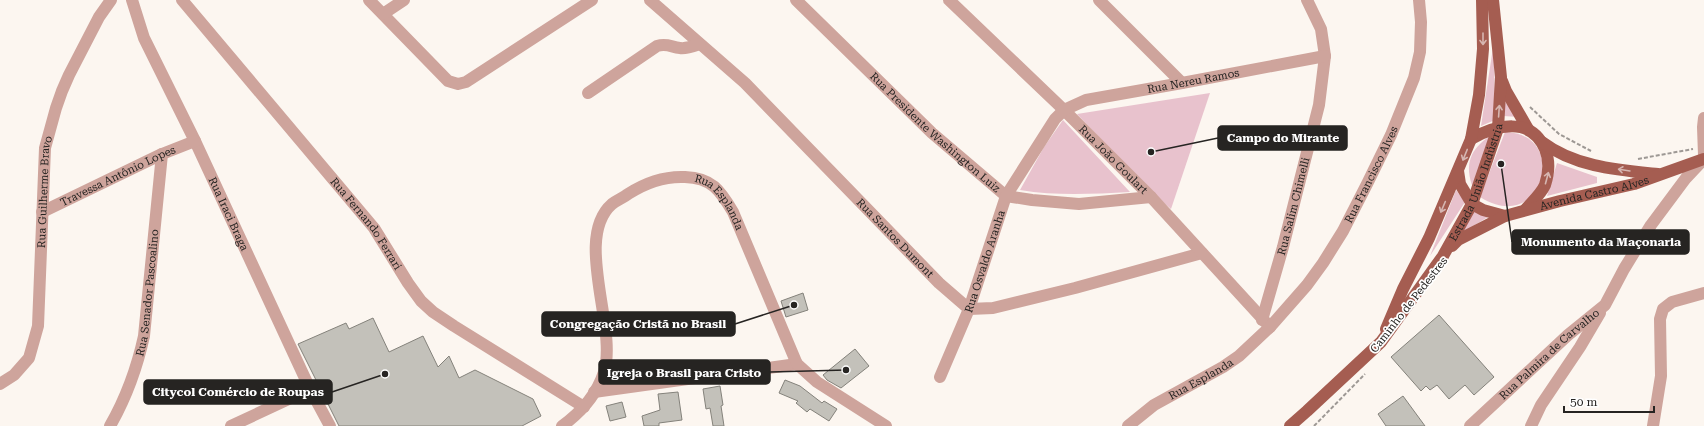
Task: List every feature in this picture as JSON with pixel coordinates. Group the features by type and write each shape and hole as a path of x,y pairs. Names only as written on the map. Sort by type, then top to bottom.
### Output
{"main road":[{"name":"Estrada União Indústria","path":"1381,342 1388,321 1429,238 1471,139 1479,95 1483,49 1482,0"},
{"name":"Estrada União Indústria","path":"1290,426 1381,342 1443,256 1472,204 1498,128 1501,77 1493,0"},
{"path":"1443,256 1458,240 1505,216 1526,209 1544,187 1548,172 1548,156 1542,142 1528,129 1506,91 1501,77"},
{"path":"1471,139 1484,132 1506,126 1528,129"},
{"name":"Avenida Castro Alves","path":"1542,142 1552,150 1582,162 1612,169 1663,175"},
{"name":"Avenida Castro Alves","path":"1526,209 1634,184 1663,175 1704,159"},
{"path":"1458,171 1460,184 1472,204 1483,210 1505,216"}],"street":[{"name":"Rua Guilherme Bravo","path":"0,384 14,375 29,358 38,326 45,148 62,91 99,17 111,0"},
{"name":"Rua Iraci Braga","path":"132,0 144,38 310,389 330,426"},
{"name":"Rua Fernando Ferrari","path":"182,0 374,228 421,301 454,326 584,407"},
{"path":"369,0 448,80 458,84 466,82 592,0"},
{"path":"383,14 404,0"},
{"name":"Rua Santos Dumont","path":"650,0 745,83 939,283 969,309"},
{"name":"Rua Presidente Washington Luiz","path":"796,0 932,133 1006,196 1080,204 1107,203 1151,197"},
{"name":"Rua João Goulart","path":"949,0 1064,110 1151,197 1266,323"},
{"path":"1099,0 1182,83"},
{"name":"Rua Salim Chimelli","path":"1266,323 1283,247 1319,104 1325,56 1321,29 1307,0"},
{"name":"Rua Francisco Alves","path":"1266,323 1308,285 1323,263 1343,231 1390,135 1414,78 1420,52 1420,0"},
{"path":"588,93 657,46 669,44 684,49 700,44"},
{"name":"Rua Nereu Ramos","path":"1064,110 1086,100 1325,56"},
{"name":"Rua Osvaldo Aranha","path":"940,377 969,309 1006,196 1055,119 1064,110"},
{"path":"1704,118 1704,155"},
{"name":"Travessa Antônio Lopes","path":"42,212 162,154 194,141"},
{"name":"Rua Senador Pascoalino","path":"110,426 128,389 139,360 144,336 162,154"},
{"name":"Rua Palmira de Carvalho","path":"1470,426 1568,335 1605,305 1624,269 1651,225 1686,178 1704,159"},
{"name":"Rua Esplanda","path":"562,426 584,407 594,392 604,372 606,335 599,292 595,245 603,215 612,204 639,187 658,180 674,177 694,178 711,183 721,193 733,212 797,364 817,382 886,426"},
{"path":"969,309 1000,306 1075,288 1202,253"},
{"path":"1653,426 1661,376 1660,319 1663,309 1672,302 1704,293"},
{"path":"1531,426 1540,405 1580,347 1605,305"},
{"name":"Rua Esplanda","path":"1128,426 1154,405 1223,367 1239,356 1266,323"},
{"path":"594,392 797,364"},
{"path":"231,426 310,389"}],"path":[{"path":"1528,103 1532,110 1559,134 1593,152"},
{"path":"1637,159 1704,147"},
{"path":"1314,426 1366,373"}],"shaded area":[{"path":"1494,41 1495,120 1481,126"},
{"path":"1210,93 1171,209 1148,189 1077,114"},
{"path":"1501,98 1519,117 1503,116"},
{"path":"1063,120 1130,192 1061,194 1020,190 1044,147"},
{"path":"1505,132 1525,137 1538,148 1543,164 1541,180 1533,194 1520,204 1502,206 1480,197"},
{"path":"1490,136 1473,188 1469,172 1471,158 1473,152 1478,146"},
{"path":"1557,163 1597,177 1597,183 1547,196"},
{"path":"1456,190 1465,202 1430,256"},
{"path":"1474,210 1488,217 1460,234"}],"building":[{"path":"803,293 808,310 786,317 781,301"},
{"path":"1439,315 1494,377 1474,395 1465,385 1449,399 1437,385 1430,390 1426,386 1421,391 1391,357"},
{"path":"373,318 389,352 423,336 438,367 449,356 459,378 475,370 533,399 541,416 522,426 339,426 298,344 346,323 349,329"},
{"path":"855,349 869,366 841,388 827,380 823,375"},
{"path":"785,380 800,386 822,403 824,401 837,409 829,421 810,409 807,412 796,403 798,401 779,393"},
{"path":"720,386 724,426 713,426 710,408 706,409 703,389"},
{"path":"678,392 682,420 659,423 659,426 644,426 642,416 660,410 658,394"},
{"path":"1403,396 1425,426 1386,426 1378,414"},
{"path":"622,402 626,417 610,421 606,406"}],"place":[{"name":"Campo do Mirante","path":"1151,152"},
{"name":"Monumento da Maçonaria","path":"1501,164"},
{"name":"Congregação Cristã no Brasil","path":"794,305"},
{"name":"Igreja o Brasil para Cristo","path":"846,370"},
{"name":"Citycol Comércio de Roupas","path":"385,374"}]}
